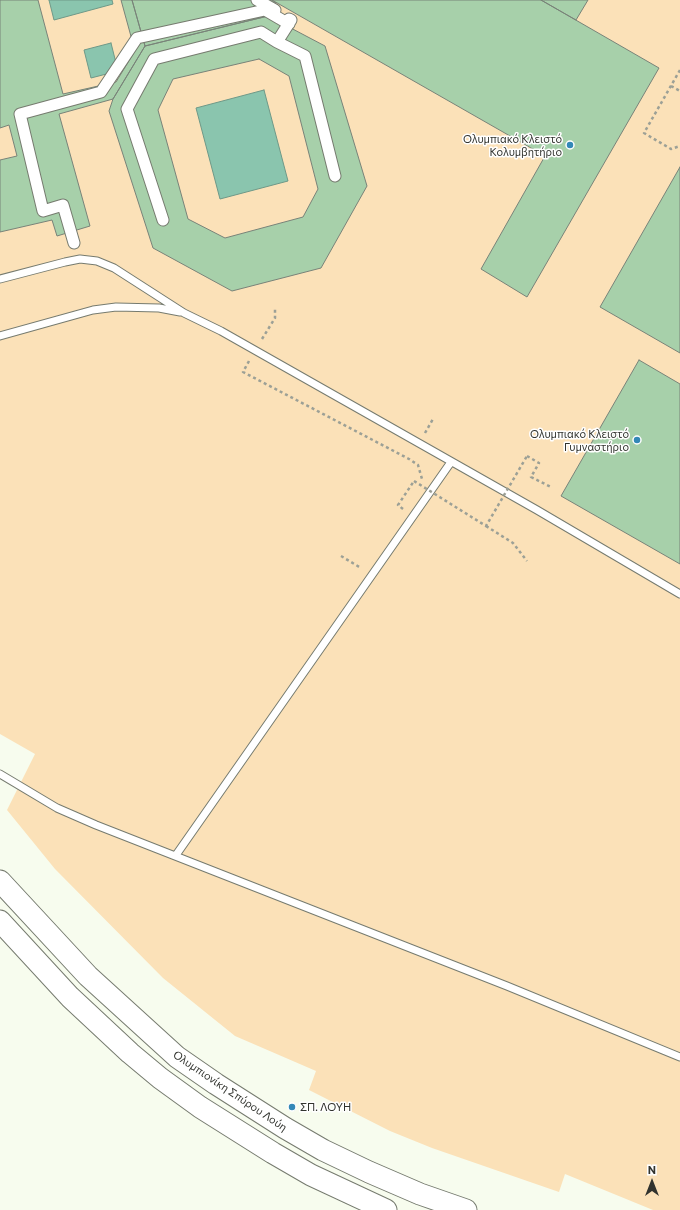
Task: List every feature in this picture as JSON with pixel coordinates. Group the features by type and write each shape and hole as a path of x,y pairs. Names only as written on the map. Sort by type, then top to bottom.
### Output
{"main road":[{"name":"Ολυμπιονίκη Σπύρου Λούη","path":"0,881 88,976 146,1030 190,1066 285,1128 324,1150 368,1172 420,1194 466,1210"},
{"path":"0,921 70,997 130,1053 160,1078 206,1111 273,1153 311,1175 386,1210"}],"street":[{"path":"257,0 291,20 277,42"},
{"path":"74,243 63,205 43,211 20,114 101,92 137,38 265,10 289,24"},
{"path":"163,220 126,108 154,58 261,32 305,56 335,176"}],"lane":[{"path":"0,279 80,259 97,261 114,268 184,313 255,351 451,462 680,594"},
{"path":"0,336 94,310 116,307 159,308 184,313"},
{"path":"176,855 451,462"},
{"path":"0,774 57,808 680,1057"}],"path":[{"path":"680,70 644,133 671,149 680,146"},
{"path":"671,86 680,91"},
{"path":"275,307 275,318 243,372 418,465 423,476 420,492"},
{"path":"486,526 527,456 539,462 531,477 551,487"},
{"path":"398,505 414,481 514,543 527,561"}],"shaded area":[{"path":"0,0 680,0 680,1210 653,1210 565,1174 559,1192 432,1148 390,1131 309,1090 316,1071 235,1036 163,978 55,869 7,810 35,754 0,734"},
{"path":"49,0 112,0 113,4 54,20"},
{"path":"111,43 118,71 91,78 84,50"},
{"path":"264,90 288,181 220,199 196,108"}],"building":[{"path":"0,0 38,0 63,94 116,82 135,51 121,0 132,0 145,46 113,99 59,114 90,226 57,236 52,220 0,232 0,160 17,156 9,125 0,128"},
{"path":"132,0 272,0 276,3 268,16 145,46"},
{"name":"Ολυμπιακό Κλειστό Κολυμβητήριο","path":"272,0 541,0 659,68 527,297 481,269 545,156"},
{"path":"541,0 588,0 576,20"},
{"path":"268,16 325,46 367,186 321,268 232,291 153,248 109,111 113,99 145,46","holes":["259,59 289,76 318,189 303,217 225,238 188,219 158,110 173,79"]},
{"path":"680,167 680,353 600,307"},
{"name":"Ολυμπιακό Κλειστό Γυμναστήριο","path":"639,360 680,384 680,564 561,496"}],"place":[{"name":"Ολυμπιακό Κλειστό Κολυμβητήριο","path":"570,145"},
{"name":"Ολυμπιακό Κλειστό Γυμναστήριο","path":"637,440"},
{"name":"ΣΠ. ΛΟΥΗ","path":"292,1107"}]}
